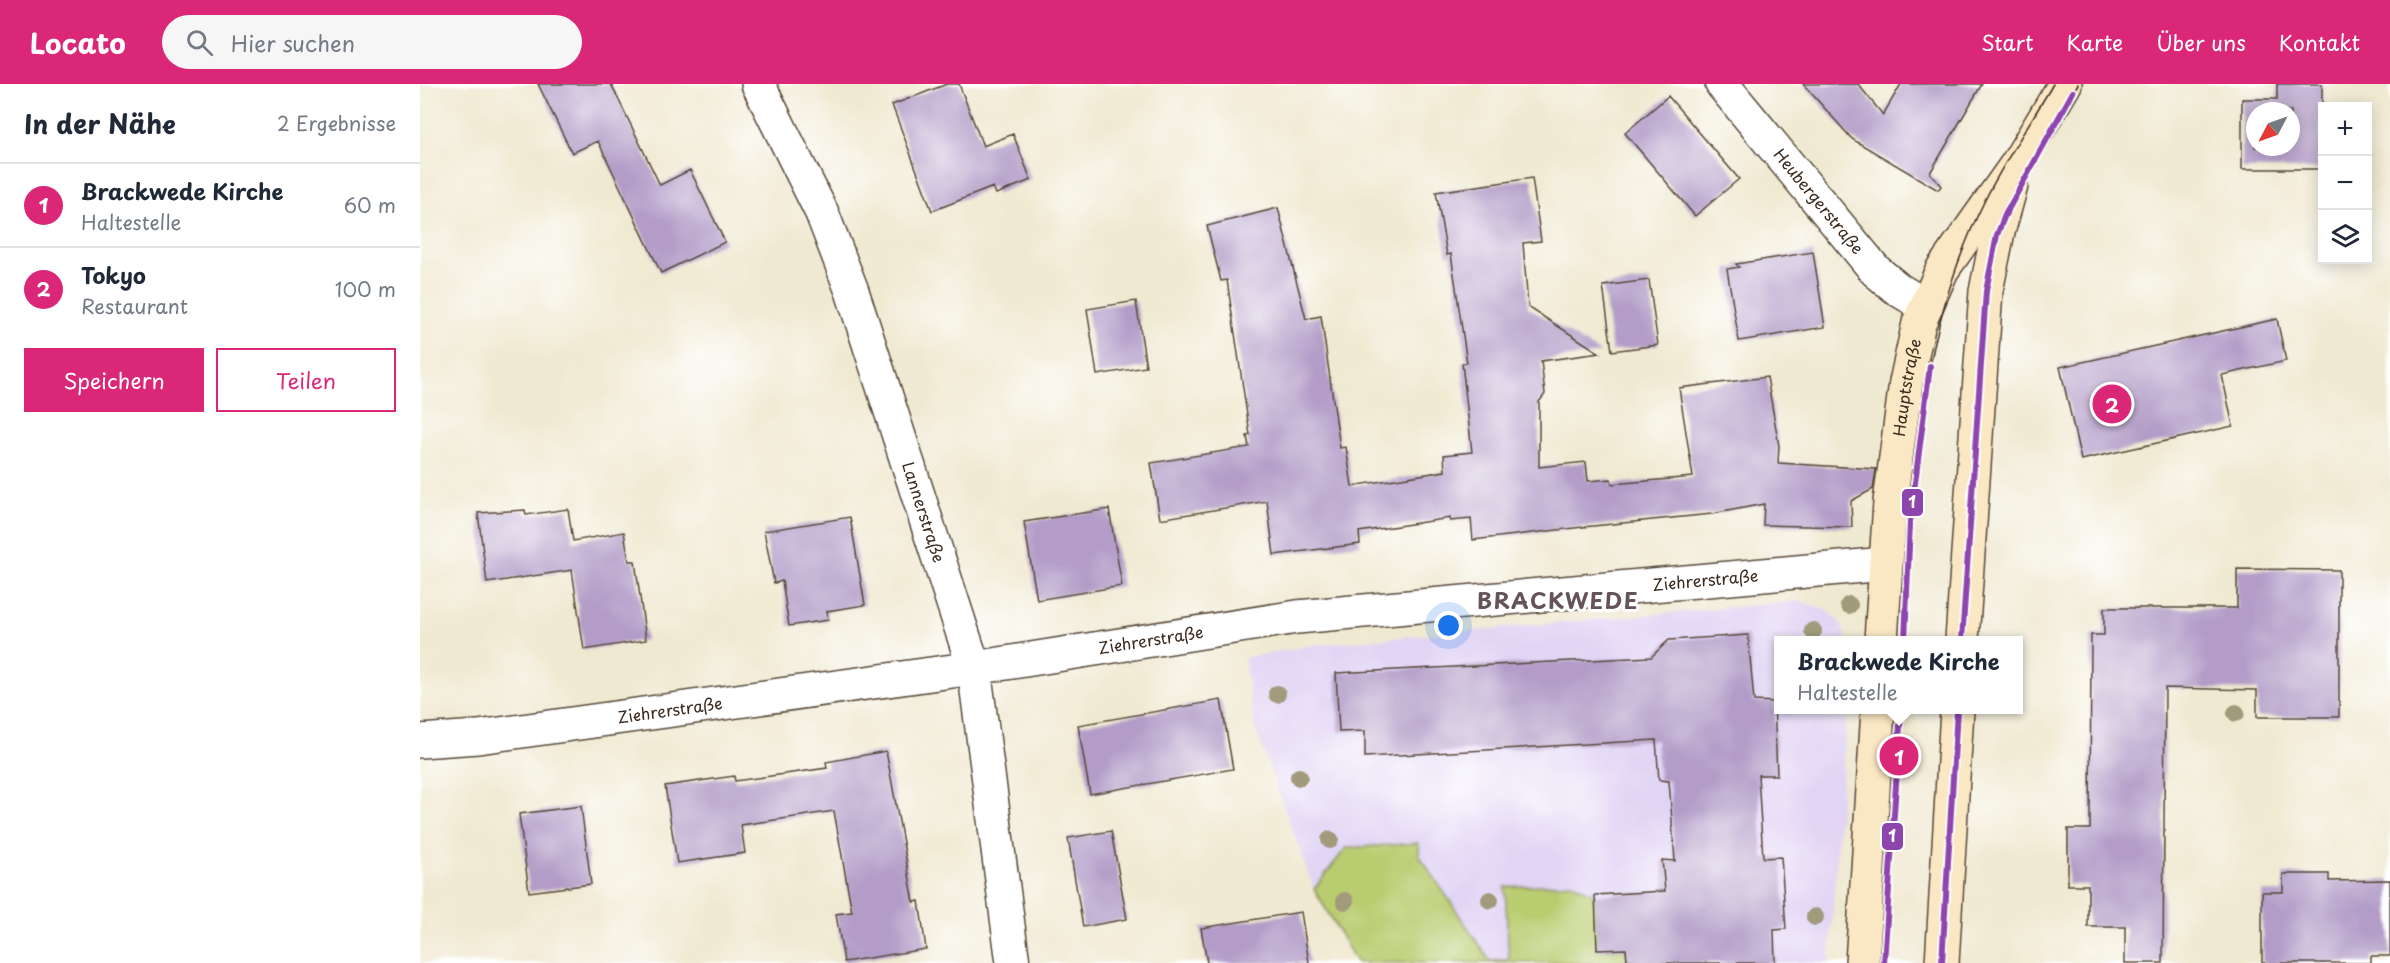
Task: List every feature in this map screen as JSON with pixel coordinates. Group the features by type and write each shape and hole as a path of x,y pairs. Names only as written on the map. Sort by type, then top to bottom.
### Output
{"street":[{"name":"Lannerstraße","path":"758,84 822,213 852,291 974,668 1013,963"},
{"name":"Heubergerstraße","path":"1722,84 1862,255 1887,282 1926,306"},
{"name":"Hauptstraße","path":"1881,636 1890,502 1914,339 1942,270 2017,164 2065,84"},
{"name":"Hauptstraße","path":"1962,636 1986,291 1998,232 2017,164"},
{"name":"Ziehrerstraße","path":"420,741 478,737 974,668 1297,617 1885,564"},
{"path":"1862,963 1878,714"},
{"path":"1942,963 1958,714"}],"shaded area":[{"path":"1799,601 1826,610 1841,624 1846,636 1774,636 1774,714 1847,714 1829,963 1357,963 1314,889 1254,725 1244,658 1313,645"}],"green space":[{"path":"1419,843 1419,855 1490,961 1509,960 1505,887 1573,883 1595,895 1597,950 1626,949 1627,960 1640,963 1357,963 1314,889 1346,848"}],"building":[{"path":"538,84 611,84 660,185 690,170 725,242 661,273 598,141 572,153"},
{"path":"947,84 959,84 983,146 1013,134 1031,180 996,194 993,187 932,211 892,105"},
{"path":"1803,84 1858,84 1883,115 1901,84 1982,84 1930,173 1941,186 1938,190 1852,139"},
{"path":"2277,84 2322,84 2322,102 2318,102 2318,169 2242,169 2242,99 2277,99"},
{"path":"1668,96 1739,179 1695,216 1625,133"},
{"path":"1532,178 1541,241 1523,243 1528,307 1600,353 1541,361 1545,394 1539,402 1539,467 1586,462 1588,481 1611,479 1612,484 1693,477 1679,388 1767,377 1779,446 1778,463 1876,469 1873,489 1851,501 1852,527 1763,525 1764,504 1712,514 1473,540 1471,519 1450,521 1450,518 1359,532 1360,544 1274,555 1267,501 1160,519 1151,463 1249,447 1247,436 1250,435 1227,280 1221,281 1207,226 1278,208 1306,319 1321,316 1340,448 1346,447 1352,486 1445,471 1444,455 1472,452 1462,363 1467,363 1451,254 1447,255 1436,192"},
{"path":"1813,252 1825,327 1739,341 1727,269 1739,267 1736,264"},
{"path":"1649,280 1658,345 1612,351 1603,286"},
{"path":"1136,301 1146,367 1097,375 1087,309"},
{"path":"2277,319 2286,361 2222,375 2233,426 2081,460 2060,367"},
{"path":"568,509 573,541 624,532 629,561 635,561 646,640 584,650 572,570 487,583 478,513 525,510 526,515"},
{"path":"1109,509 1122,586 1037,600 1024,522"},
{"path":"850,517 865,605 827,611 828,620 789,626 782,581 774,583 764,531"},
{"path":"2237,569 2339,570 2339,717 2257,717 2257,690 2165,688 2163,963 2125,963 2125,927 2088,927 2088,885 2068,885 2068,829 2090,829 2091,635 2104,635 2104,608 2237,608"},
{"path":"1748,635 1754,701 1774,702 1777,775 1758,775 1763,858 1781,857 1786,929 1774,930 1775,963 1654,963 1627,960 1626,949 1597,950 1595,895 1665,891 1662,860 1675,861 1669,781 1659,780 1656,740 1365,757 1365,731 1339,732 1336,673 1651,657 1669,640"},
{"path":"1221,700 1233,769 1090,794 1078,725"},
{"path":"886,751 914,902 919,901 926,949 844,962 836,914 852,912 834,811 741,825 745,853 677,863 665,786 734,776 735,781 827,768 826,762"},
{"path":"581,806 591,884 529,892 519,814"},
{"path":"1111,831 1127,919 1083,927 1068,838"},
{"path":"2283,874 2329,874 2329,881 2390,880 2390,956 2371,956 2371,963 2262,963 2262,892 2283,892"},
{"path":"1301,912 1309,963 1207,963 1201,928"}],"tram line":[{"path":"1930,366 1939,324 1967,239 2001,170 2053,84"},
{"path":"2073,92 2078,84"}],"transit line":[{"name":"1","path":"1962,636 1986,291 1997,235 2005,215 2073,92"},
{"name":"1","path":"1905,636 1910,522 1930,366"},
{"name":"1","path":"1884,963 1901,714"},
{"name":"1","path":"1942,963 1957,714"}],"place":[{"name":"Tokyo","path":"2112,404"},
{"name":"Brackwede Kirche","path":"1899,756"}],"district":[{"name":"BRACKWEDE","path":"1558,601"}]}
